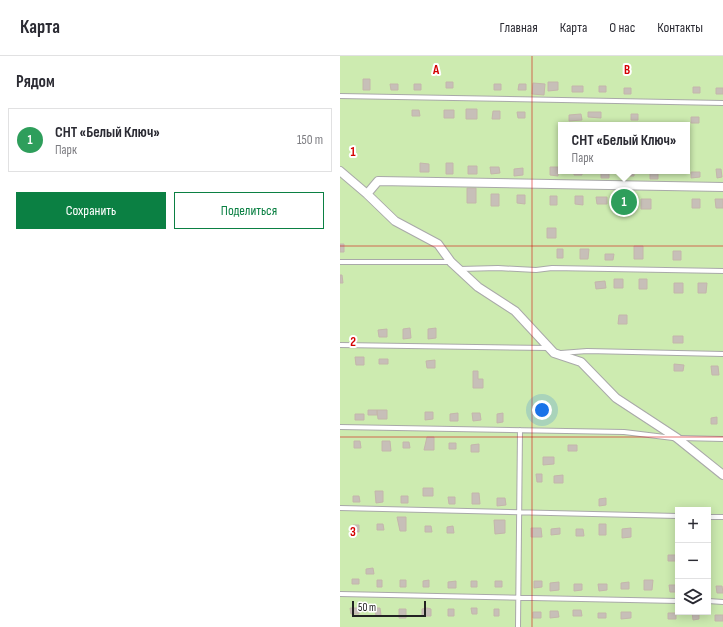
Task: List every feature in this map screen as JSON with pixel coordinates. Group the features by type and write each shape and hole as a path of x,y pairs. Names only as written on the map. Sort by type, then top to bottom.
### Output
{"street":[{"path":"340,171 344,178 367,194 395,221 438,244 458,269 478,286 515,311 551,351 581,362 616,398 677,438 723,475"},
{"path":"367,194 378,181 723,187"}],"lane":[{"path":"340,96 723,104"},
{"path":"340,262 451,262"},
{"path":"458,269 498,268 536,270 552,268 723,271"},
{"path":"340,345 723,354"},
{"path":"340,427 624,432 677,438 723,439"},
{"path":"518,627 520,430"},
{"path":"340,508 675,516"},
{"path":"711,517 723,517"},
{"path":"340,594 675,601"},
{"path":"711,601 723,602"}],"green space":[{"path":"340,56 723,56 723,627 340,627"}],"building":[{"path":"363,79 370,79 370,90 363,90"},
{"path":"446,82 453,82 453,88 446,88"},
{"path":"548,82 558,82 558,90 548,91"},
{"path":"533,83 545,84 544,95 532,94"},
{"path":"390,84 398,84 398,90 391,90"},
{"path":"414,84 421,84 421,90 414,90"},
{"path":"494,84 501,84 501,90 494,90"},
{"path":"519,84 526,84 526,90 518,90"},
{"path":"572,86 583,86 583,92 572,92"},
{"path":"599,86 606,86 606,92 599,92"},
{"path":"693,87 700,87 700,93 693,93"},
{"path":"624,88 631,88 631,94 624,94"},
{"path":"716,88 723,88 723,94 716,94"},
{"path":"466,109 477,109 477,119 466,119"},
{"path":"412,110 419,110 420,116 412,116"},
{"path":"444,110 454,110 454,118 444,118"},
{"path":"493,111 500,111 500,119 492,119"},
{"path":"517,112 525,112 525,118 518,118"},
{"path":"588,112 601,112 601,118 588,117"},
{"path":"581,114 582,120 569,121 569,115"},
{"path":"631,114 638,114 638,120 631,120"},
{"path":"691,117 699,117 699,123 691,123"},
{"path":"420,163 429,164 429,172 420,172"},
{"path":"446,163 453,163 453,174 446,174"},
{"path":"468,166 477,166 477,174 468,174"},
{"path":"490,167 499,167 500,173 491,174"},
{"path":"550,167 558,167 558,176 550,175"},
{"path":"523,168 523,175 514,176 514,169"},
{"path":"716,169 721,169 722,177 717,178"},
{"path":"691,172 700,172 700,177 691,178"},
{"path":"601,174 609,174 609,178 601,178"},
{"path":"626,174 634,174 634,176 626,176"},
{"path":"650,174 658,174 658,179 650,179"},
{"path":"467,188 476,188 476,203 467,203"},
{"path":"491,194 499,194 499,206 491,206"},
{"path":"517,195 525,195 525,204 517,203"},
{"path":"550,196 557,196 557,205 550,205"},
{"path":"575,196 583,196 583,205 575,204"},
{"path":"596,197 607,197 607,204 597,204"},
{"path":"624,198 632,199 632,205 624,204"},
{"path":"641,199 651,199 651,209 641,209"},
{"path":"692,199 700,199 700,208 692,208"},
{"path":"715,199 723,199 723,208 716,208"},
{"path":"547,228 556,228 556,238 547,238"},
{"path":"340,244 344,244 344,252 340,252"},
{"path":"634,246 643,246 643,259 634,259"},
{"path":"557,249 563,249 563,258 557,258"},
{"path":"580,249 589,249 588,259 580,259"},
{"path":"673,251 681,251 681,260 673,260"},
{"path":"605,254 614,254 613,260 605,260"},
{"path":"340,275 342,275 343,283 340,283"},
{"path":"614,279 623,279 623,288 614,288"},
{"path":"639,279 647,279 647,289 639,289"},
{"path":"605,281 606,288 596,289 595,282"},
{"path":"674,283 683,283 683,293 674,293"},
{"path":"698,283 707,283 706,293 698,293"},
{"path":"619,315 627,315 627,324 618,324"},
{"path":"410,328 411,338 403,339 403,329"},
{"path":"436,328 436,338 428,339 428,329"},
{"path":"387,329 387,337 379,337 378,330"},
{"path":"673,336 683,336 683,343 673,343"},
{"path":"355,357 364,357 364,365 356,365"},
{"path":"379,359 388,359 388,364 379,364"},
{"path":"435,360 435,368 427,368 426,361"},
{"path":"674,364 684,365 683,371 674,371"},
{"path":"711,366 718,366 719,375 712,375"},
{"path":"473,371 478,371 478,379 483,379 483,388 473,388"},
{"path":"368,410 377,410 377,415 368,415"},
{"path":"377,410 387,410 387,419 378,419"},
{"path":"425,412 433,412 433,419 425,420"},
{"path":"458,413 458,421 450,421 450,414"},
{"path":"472,413 480,413 481,420 473,421"},
{"path":"503,413 503,422 497,423 497,414"},
{"path":"355,414 364,414 364,420 355,420"},
{"path":"717,417 717,424 711,424 711,418"},
{"path":"427,437 434,437 434,450 424,450"},
{"path":"354,441 360,441 361,448 354,448"},
{"path":"382,441 390,441 391,451 382,451"},
{"path":"403,442 409,442 410,448 403,448"},
{"path":"449,443 456,443 456,449 449,449"},
{"path":"479,444 479,452 471,452 471,445"},
{"path":"568,445 577,445 577,451 568,451"},
{"path":"543,457 554,457 554,464 543,465"},
{"path":"536,474 542,474 542,482 537,482"},
{"path":"563,475 563,483 554,483 554,476"},
{"path":"423,488 433,488 433,496 423,496"},
{"path":"375,491 383,491 383,502 376,503"},
{"path":"472,493 479,493 480,504 472,504"},
{"path":"353,496 359,496 360,502 353,502"},
{"path":"401,496 408,496 408,503 401,503"},
{"path":"448,497 455,497 455,504 449,504"},
{"path":"497,498 505,498 506,505 497,506"},
{"path":"606,498 606,505 599,506 599,499"},
{"path":"397,517 406,517 406,531 400,531"},
{"path":"494,520 505,520 505,533 495,534"},
{"path":"377,524 383,524 384,530 377,530"},
{"path":"599,524 606,524 606,535 599,535"},
{"path":"353,525 359,525 359,532 354,532"},
{"path":"425,526 431,526 432,532 425,532"},
{"path":"453,526 454,533 447,533 447,527"},
{"path":"531,528 541,528 542,537 531,537"},
{"path":"560,528 560,534 551,535 551,529"},
{"path":"631,528 631,537 622,538 622,529"},
{"path":"576,529 583,529 584,536 576,536"},
{"path":"668,555 675,555 675,561 668,561"},
{"path":"373,568 374,574 366,574 366,569"},
{"path":"352,579 359,579 359,584 352,584"},
{"path":"377,580 382,580 382,587 377,587"},
{"path":"400,580 406,580 406,587 400,587"},
{"path":"429,580 429,587 423,587 423,581"},
{"path":"644,580 653,580 652,590 644,590"},
{"path":"456,581 456,588 448,588 448,582"},
{"path":"471,581 477,581 477,587 471,587"},
{"path":"495,581 502,581 502,587 495,587"},
{"path":"534,581 542,581 542,587 534,588"},
{"path":"559,582 559,590 550,591 550,583"},
{"path":"629,582 629,589 621,589 621,583"},
{"path":"574,584 582,584 582,590 574,591"},
{"path":"598,584 607,584 607,590 599,591"},
{"path":"669,585 675,585 675,592 670,592"},
{"path":"716,586 722,586 723,593 717,593"},
{"path":"350,608 359,608 359,614 351,614"},
{"path":"375,608 380,608 381,615 376,616"},
{"path":"471,608 477,608 477,614 472,614"},
{"path":"399,609 406,609 406,618 399,618"},
{"path":"422,609 431,609 431,616 422,616"},
{"path":"448,609 454,609 454,616 448,616"},
{"path":"494,609 499,609 499,616 494,616"},
{"path":"573,610 581,610 582,616 573,616"},
{"path":"550,611 558,611 559,617 550,618"},
{"path":"533,612 541,612 541,618 533,618"},
{"path":"621,612 631,612 631,618 621,619"},
{"path":"598,613 606,613 606,618 598,618"},
{"path":"668,613 675,613 676,619 668,619"},
{"path":"692,615 699,615 699,619 693,620"},
{"path":"715,615 723,615 723,621 715,621"}],"place":[{"name":"СНТ «Белый Ключ»","path":"624,202"}]}
